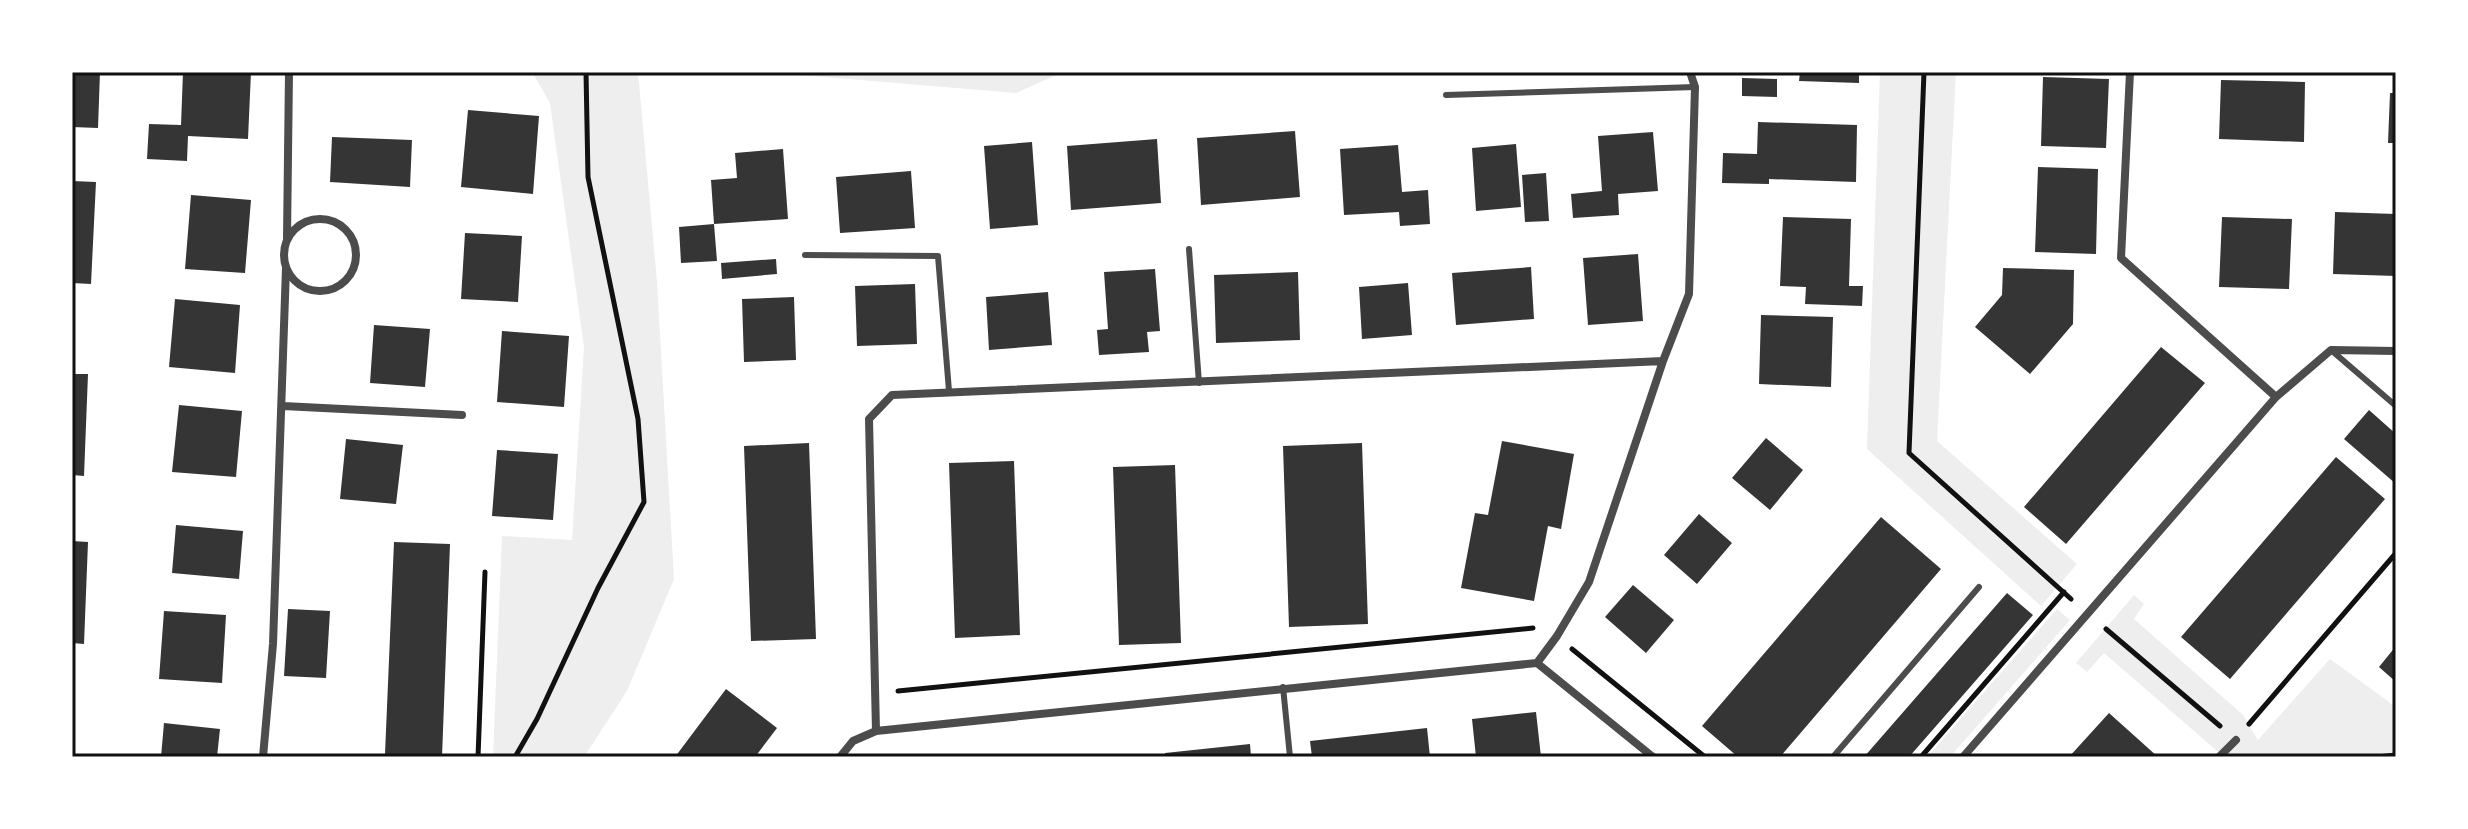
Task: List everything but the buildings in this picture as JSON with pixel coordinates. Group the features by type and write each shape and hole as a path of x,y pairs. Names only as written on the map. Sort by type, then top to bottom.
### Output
{"street":[{"path":"263,757 273,644 283,406 289,72"},
{"path":"1537,663 1589,582 1663,361 1689,294 1695,87 1690,72"},
{"path":"2130,72 2121,258 2276,397"},
{"path":"286,268 294,280 305,288 319,291 333,289 345,281 353,270 357,256 347,230 335,221 322,218 307,220 295,228 287,239"},
{"path":"1963,757 2276,397 2331,350 2396,351"},
{"path":"876,731 869,419 892,395 1663,361"},
{"path":"283,406 462,415"},
{"path":"840,757 853,741 876,731 1537,663 1653,757"},
{"path":"2219,757 2236,740"}],"lane":[{"path":"1446,95 1695,87"},
{"path":"1189,249 1199,383"},
{"path":"805,255 938,256 949,391"},
{"path":"2331,350 2396,406"},
{"path":"1833,757 1979,587"},
{"path":"1283,687 1290,757"}],"path":[{"path":"515,757 537,719 598,588 644,502 638,419 588,177 586,72"},
{"path":"1924,72 1909,453 2087,613 2236,740 2396,553"},
{"path":"478,757 485,572"},
{"path":"1921,757 2064,592"},
{"path":"2378,757 2396,755"}],"shaded area":[{"path":"532,72 638,72 657,282 674,579 627,691 584,757 493,757 502,536 572,540 584,347 550,103"},
{"path":"764,72 1063,72 1016,93"},
{"path":"1880,72 1956,72 1937,441 2077,564 2041,606 1867,449"},
{"path":"2134,595 2144,604 2134,619 2243,715 2258,740 2330,659 2396,707 2396,757 2224,757 2104,653 2087,672 2076,663"},
{"path":"2057,609 2070,620 1950,757 1927,757"}]}
